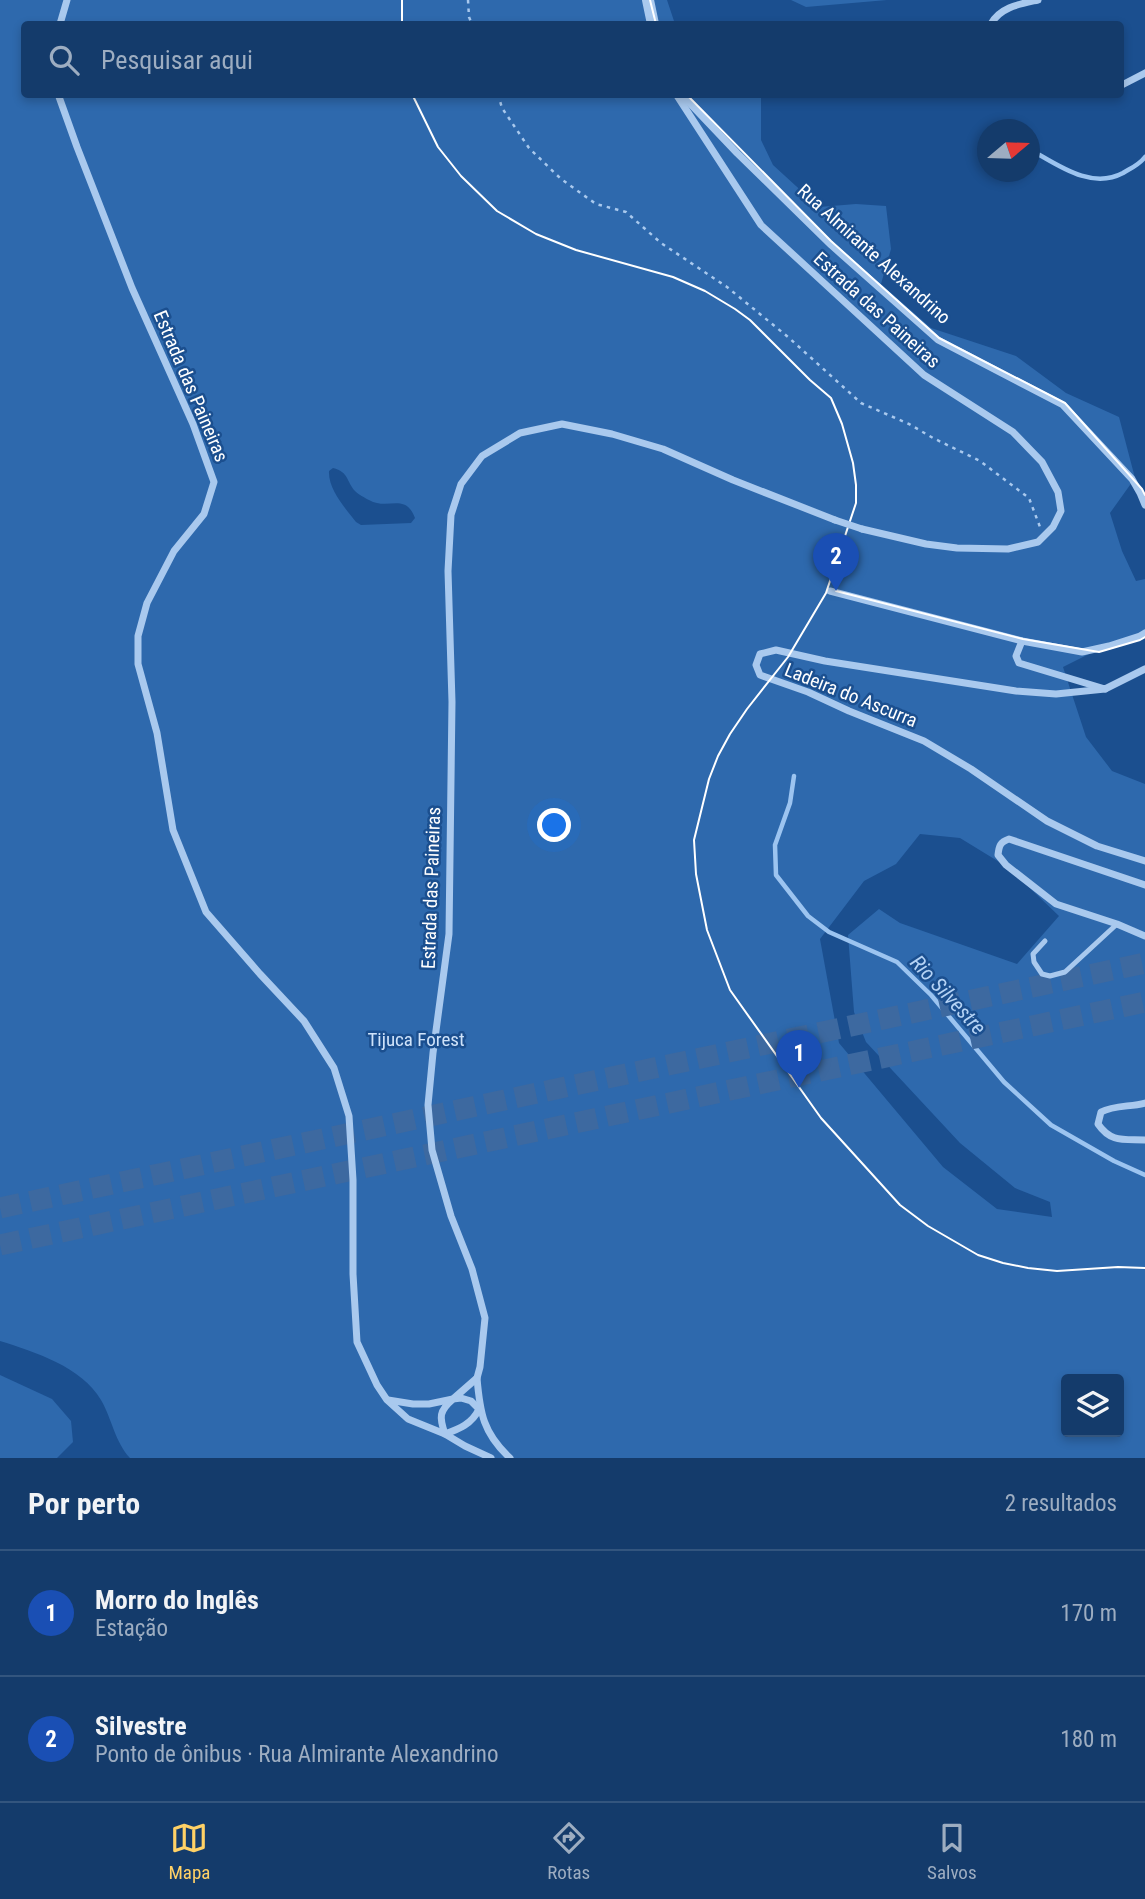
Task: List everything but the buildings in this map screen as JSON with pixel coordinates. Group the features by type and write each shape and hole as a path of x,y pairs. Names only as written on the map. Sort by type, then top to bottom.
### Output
{"street":[{"path":"61,21 67,0"},
{"path":"648,0 652,21"},
{"path":"992,21 1012,6 1038,0"},
{"path":"1124,84 1145,73"},
{"name":"Estrada das Paineiras","path":"59,98 132,288 193,424 214,482 204,514 174,551 147,603 138,636 138,664 157,733 173,831 206,912 304,1021 334,1068 349,1116 357,1342 387,1400"},
{"name":"Estrada das Paineiras","path":"479,1409 477,1378 485,1318 472,1269 451,1216 432,1150 428,1105 449,934 452,702 448,571 451,515 460,484 482,456 491,450 520,433 562,424 612,434 663,449 835,520 926,544 957,548 1008,549 1038,542 1053,527 1061,511 1058,492 1042,462 1013,432 924,375 761,225 681,98"},
{"name":"Rua Almirante Alexandrino","path":"682,98 831,245 938,340 1063,405 1132,479 1145,505"},
{"path":"830,591 1022,641 1082,652 1145,633"},
{"path":"1022,641 1016,656 1019,663 1105,689 1145,669"},
{"name":"Ladeira do Ascurra","path":"1105,689 1056,694 1016,691 825,661 776,650 760,654 756,665 760,675 808,692 924,741 1060,828 1097,846 1145,861"},
{"path":"1145,885 1009,839 1003,841 999,848 998,855 1002,861 1055,904 1145,936"},
{"path":"1145,1103 1108,1108 1101,1112 1098,1124 1105,1134 1115,1138 1145,1140"},
{"path":"445,1434 441,1415 444,1407 477,1378"},
{"path":"387,1400 413,1404 453,1399 471,1401 479,1409 486,1427 501,1450 510,1458"},
{"path":"387,1400 408,1419 445,1434 465,1447 491,1458"},
{"path":"445,1434 466,1425 479,1409"}],"lane":[{"path":"1045,941 1033,954 1034,962 1042,974 1050,976 1065,972 1117,924"}],"path":[{"path":"468,0 471,21"},
{"path":"499,98 502,108 529,148 561,179 596,204 626,212 661,243 727,287 862,403 980,461 1029,498 1044,537"}],"green space":[{"name":"Tijuca Forest","path":"0,0 667,0 674,21 21,21 21,98 761,98 761,140 773,165 819,207 856,204 886,206 891,249 881,284 931,328 1016,356 1066,393 1119,417 1135,478 1110,513 1122,551 1136,581 1145,579 1145,632 1127,644 1093,652 1063,667 1086,737 1112,771 1145,784 1145,1458 130,1458 93,1388 56,1362 0,1341","holes":["333,468 345,474 355,491 362,496 376,503 406,506 415,518 411,523 361,525 356,522 338,498 329,478 329,471","920,834 960,838 1009,868 1059,916 1017,964 900,923 879,909 848,935 854,1012 866,1042 960,1143 1015,1188 1050,1202 1052,1217 997,1209 943,1167 839,1043 820,939 864,881 896,864"]},
{"path":"791,0 887,0 806,7"},
{"path":"0,1375 52,1399 71,1421 73,1442 57,1458 0,1458"}],"waterway":[{"path":"1040,155 1075,174 1099,179 1123,173 1145,157"},
{"name":"Rio Silvestre","path":"794,776 790,803 775,845 776,875 808,916 829,932 897,962 931,995 1004,1082 1051,1125 1114,1161 1145,1175"}],"tunnel":[{"path":"0,1208 1145,963"},
{"path":"0,1245 1145,1002"}],"tram line":[{"path":"402,0 402,21"},
{"path":"650,0 655,21"},
{"path":"414,98 438,147 461,176 497,211 536,234 576,250 673,277 705,291 735,309 750,320 831,398 842,424 853,463 856,503 826,593 788,657 747,709 718,756 709,779 694,840 696,874 707,930 730,990 821,1118 900,1205 928,1226 978,1255 1028,1268 1057,1271 1145,1268"},
{"path":"690,98 831,241 939,338 1065,403 1145,495"},
{"path":"836,591 1023,639 1099,652 1145,637"}],"place":[{"name":"Silvestre","path":"836,591"},
{"name":"Morro do Inglês","path":"799,1088"}]}
